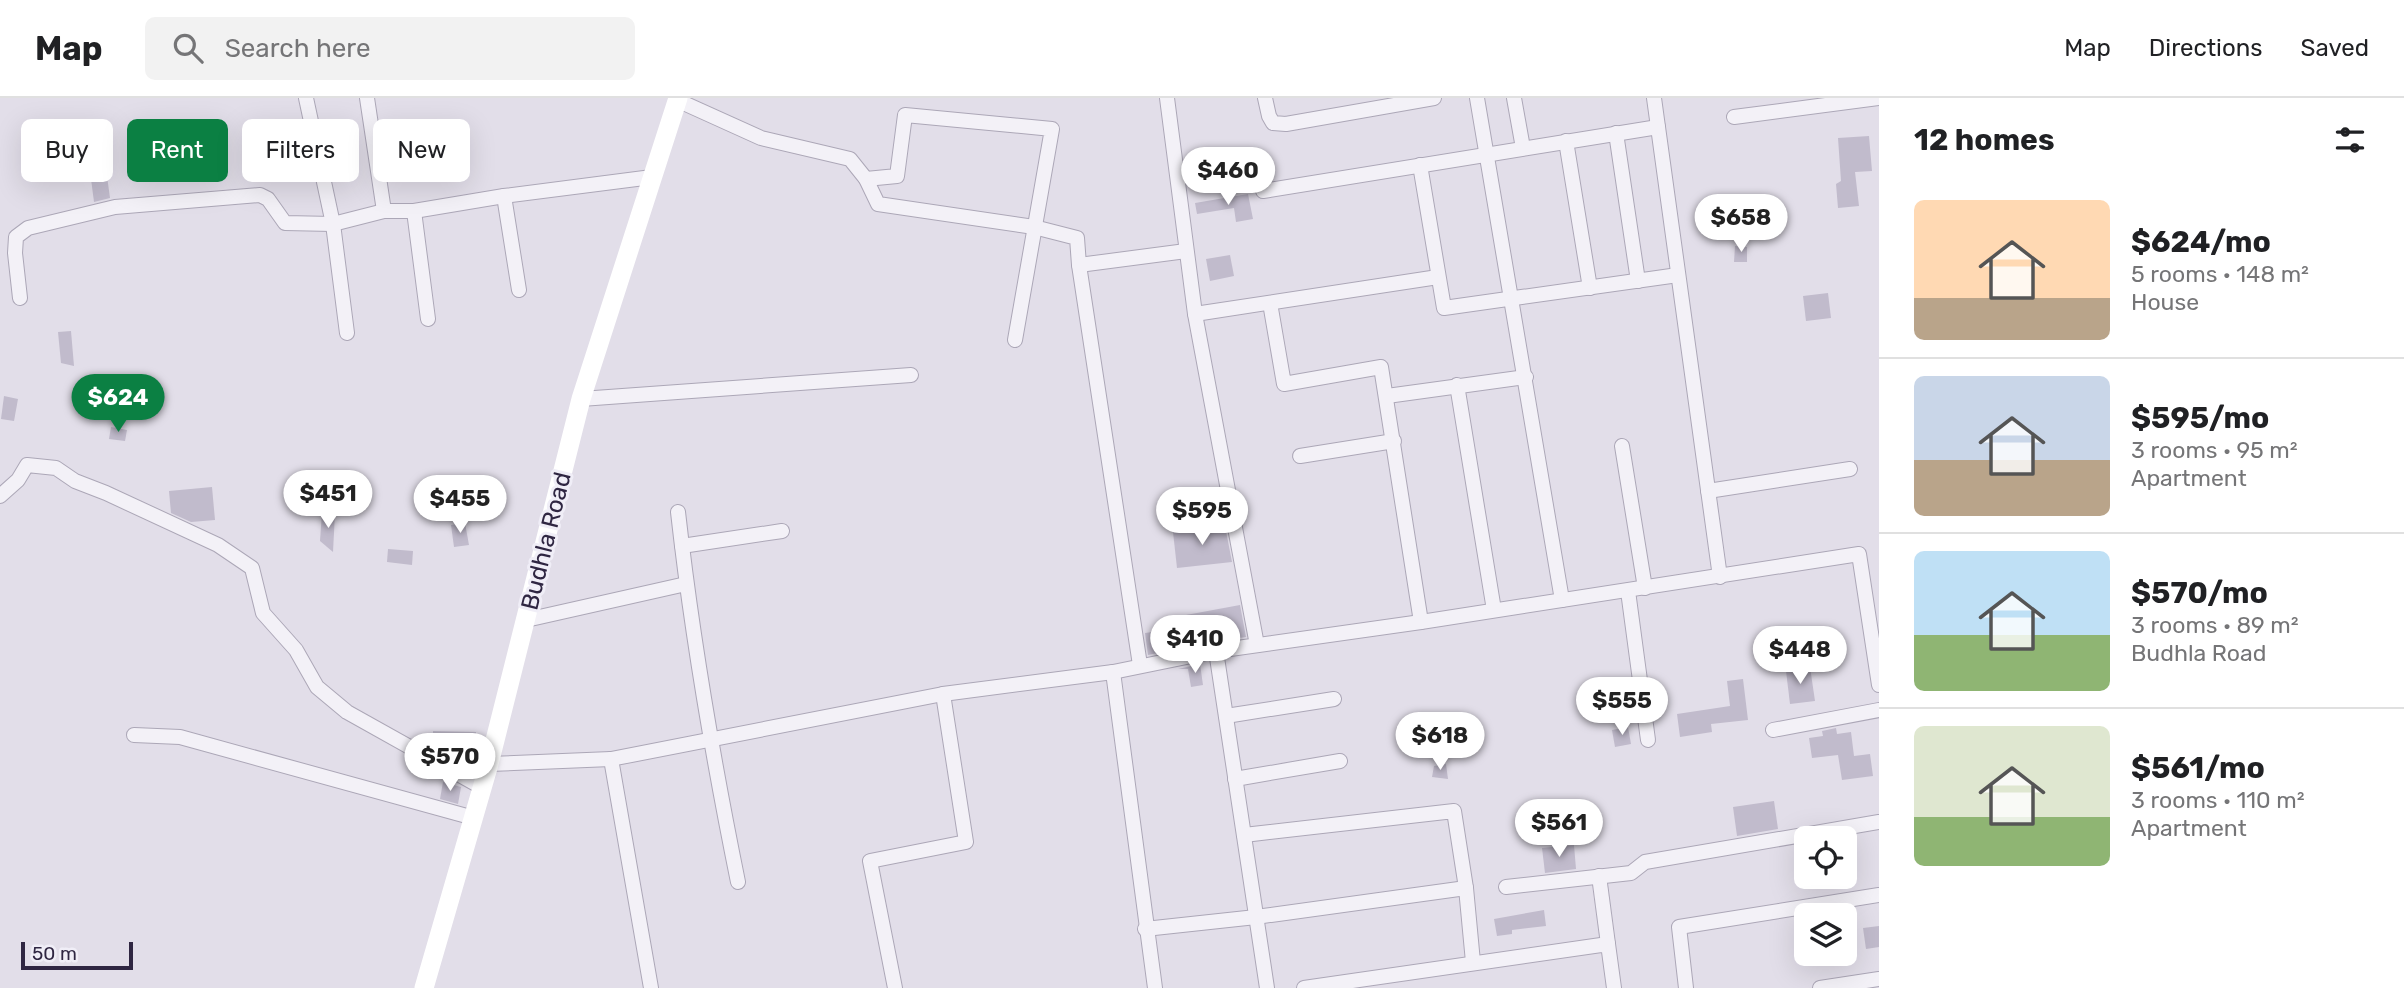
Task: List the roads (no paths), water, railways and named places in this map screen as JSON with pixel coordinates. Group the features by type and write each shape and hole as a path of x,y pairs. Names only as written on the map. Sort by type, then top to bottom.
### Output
{"main road":[{"name":"Budhla Road","path":"424,988 483,788 581,399 678,99"}],"street":[{"path":"306,98 332,224 347,333"},
{"path":"367,98 384,211"},
{"path":"1167,98 1195,314 1257,645"},
{"path":"1265,98 1273,123 1286,124 1434,98"},
{"path":"1477,98 1562,600"},
{"path":"1514,98 1523,148"},
{"path":"1654,98 1720,577"},
{"path":"1734,117 1879,98"},
{"path":"678,99 761,138 850,159 866,179 878,204 1034,227 1077,238 1140,665"},
{"path":"866,179 897,176 905,115 1052,129 1016,340"},
{"path":"1263,191 1658,127"},
{"path":"1616,133 1638,281"},
{"path":"1566,142 1590,288"},
{"path":"1420,165 1444,308 1678,275"},
{"path":"20,298 16,237 27,228 56,219 115,207 260,195 268,199 285,223 332,224 384,211 414,211 503,196 652,177"},
{"path":"503,196 519,290"},
{"path":"414,211 428,319"},
{"path":"1079,265 1186,251"},
{"path":"1195,314 1438,277"},
{"path":"1269,303 1284,384 1381,367 1421,622"},
{"path":"581,399 911,375"},
{"path":"1387,396 1525,377"},
{"path":"1457,385 1494,610"},
{"path":"1300,456 1394,441"},
{"path":"1622,446 1645,588"},
{"path":"0,496 18,480 27,465 56,468 75,481 218,545 252,568 263,613 296,650 317,687 347,712 483,788"},
{"path":"1708,491 1850,469"},
{"path":"678,512 709,739 738,882"},
{"path":"682,546 782,531"},
{"path":"489,764 611,759 943,694 1113,672 1216,651 1628,591 1859,554 1879,685"},
{"path":"526,620 686,584"},
{"path":"1628,591 1648,740"},
{"path":"1216,651 1266,988"},
{"path":"1113,672 1155,988"},
{"path":"895,988 870,861 966,842 943,694"},
{"path":"1226,716 1334,699"},
{"path":"1773,730 1879,710"},
{"path":"134,735 180,737 474,818"},
{"path":"611,759 651,988"},
{"path":"1235,779 1340,761"},
{"path":"1244,835 1454,811 1474,962"},
{"path":"1506,887 1631,873 1645,862 1879,822"},
{"path":"1599,877 1614,988"},
{"path":"1146,929 1466,888"},
{"path":"1686,988 1679,927 1879,895"},
{"path":"1304,988 1335,986 1474,962 1608,944"},
{"path":"1820,988 1879,979"}]}
